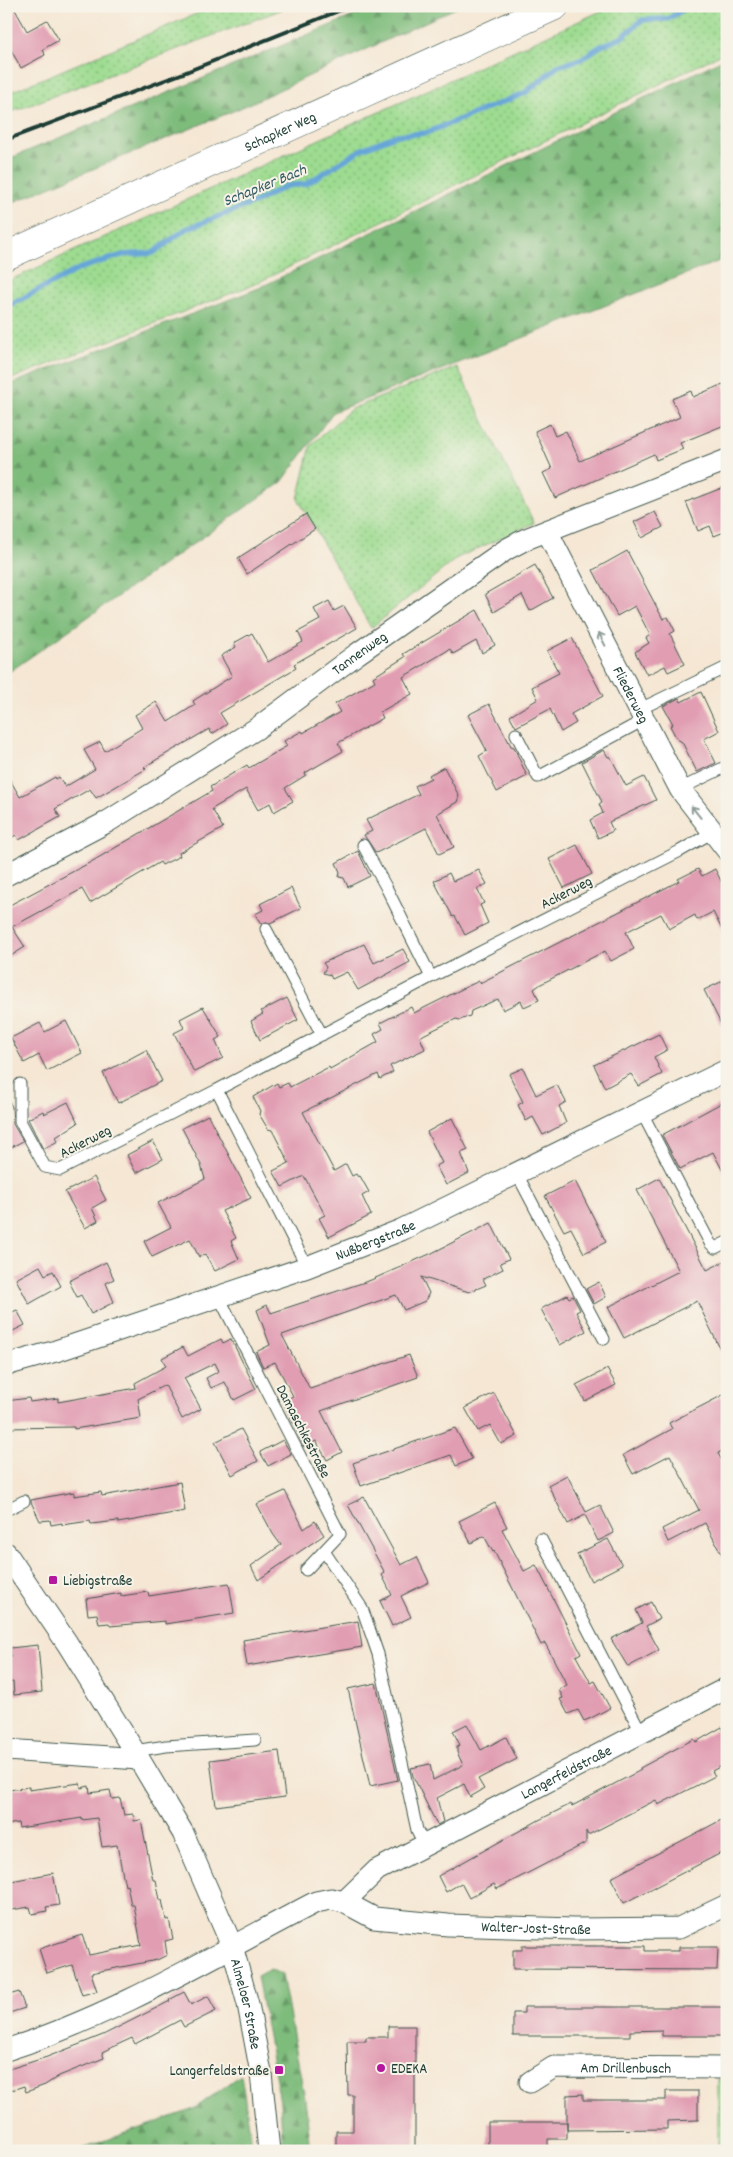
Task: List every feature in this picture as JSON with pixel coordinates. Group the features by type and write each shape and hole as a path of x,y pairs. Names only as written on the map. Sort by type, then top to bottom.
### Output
{"street":[{"name":"Schapker Weg","path":"6,256 555,6"},
{"name":"Tannenweg","path":"6,876 107,822 248,734 507,549 547,531 727,460"},
{"name":"Fliederweg","path":"547,531 680,789 695,811 727,850"},
{"name":"Nußbergstraße","path":"6,1365 56,1351 307,1267 401,1230 727,1070"},
{"path":"6,1553 67,1644 137,1755 183,1833 232,1946"},
{"name":"Langerfeldstraße","path":"344,1902 377,1870 727,1688"},
{"path":"6,1750 137,1755"},
{"path":"6,2050 76,2025 118,2007 316,1902 331,1899 344,1902"},
{"name":"Walter-Jost-Straße","path":"344,1902 374,1918 457,1926 574,1929 678,1928 727,1905"},
{"name":"Almeloer Straße","path":"232,1946 248,2004 261,2073 269,2151"},
{"name":"Am Drillenbusch","path":"530,2082 554,2067 727,2068"}],"lane":[{"path":"516,734 538,777 727,666"},
{"path":"680,789 727,766"},
{"name":"Ackerweg","path":"20,1084 20,1121 45,1167 60,1170 431,977 680,851 713,832"},
{"path":"362,845 386,887 431,977"},
{"path":"266,929 322,1035"},
{"path":"217,1090 307,1267"},
{"path":"642,1111 710,1243 715,1248 727,1242"},
{"path":"517,1174 604,1339"},
{"name":"Damaschkestraße","path":"218,1297 340,1534 306,1570"},
{"path":"6,1510 24,1500"},
{"path":"540,1539 641,1732"},
{"path":"324,1551 362,1608 378,1654 418,1830 425,1846"},
{"path":"137,1755 166,1746 255,1740"}],"green space":[{"path":"215,6 291,6 6,114 6,94"},
{"path":"377,6 460,6 238,109 6,205 6,160"},
{"path":"612,6 727,6 727,51 255,284 6,381 6,282"},
{"path":"727,57 727,258 333,412 282,482 6,674 6,386 259,288"},
{"path":"457,367 534,523 457,558 371,628 298,499 311,445 351,409"},
{"path":"270,1969 282,1975 305,2099 311,2151 283,2151 280,2102 257,1976"},
{"path":"241,2075 253,2151 76,2151 194,2109"},
{"path":"727,2078 727,2151 718,2151 718,2079"}],"building":[{"path":"6,6 13,6 27,31 47,20 59,40 43,49 45,55 21,68 6,41"},
{"path":"723,384 727,393 727,424 680,443 683,449 656,460 654,454 555,498 543,473 552,469 535,431 550,424 555,436 566,431 580,461 680,417 672,399 691,391 693,397"},
{"path":"727,486 727,531 714,536 710,526 698,531 686,502"},
{"path":"655,512 663,527 642,538 634,522"},
{"path":"306,514 315,529 247,574 238,558"},
{"path":"627,551 663,619 668,617 675,631 670,634 685,664 668,672 665,666 647,675 635,652 649,643 646,638 650,635 635,606 617,616 593,570"},
{"path":"535,565 553,598 530,611 522,595 494,612 485,594"},
{"path":"329,601 334,611 344,606 357,628 294,664 296,668 220,713 227,724 212,734 209,729 96,798 90,789 55,809 60,817 19,840 16,835 6,841 6,773 20,797 55,777 56,779 59,777 65,787 95,769 84,750 100,742 105,751 142,728 135,715 156,702 168,722 195,705 193,701 232,676 221,656 236,647 234,643 252,633 268,662 303,642 298,632 320,620 314,609"},
{"path":"477,610 495,645 482,653 476,641 453,654 450,649 403,677 412,694 380,712 383,718 338,743 343,751 305,773 306,775 285,788 293,801 274,812 270,803 258,810 246,789 212,809 223,828 179,853 180,856 162,865 160,862 90,903 82,889 12,927 25,947 6,959 6,907 91,862 212,791 210,787 247,765 249,768 287,746 284,741 302,731 303,733 340,712 335,704 375,681 373,677 405,657 403,654"},
{"path":"572,638 603,696 571,714 576,723 561,732 550,709 516,727 510,716 538,699 532,687 559,673 547,651"},
{"path":"701,692 719,731 704,739 716,763 697,772 682,742 677,739 670,726 673,724 663,706 679,698 681,702"},
{"path":"489,704 511,746 514,747 527,776 497,792 479,756 487,751 468,715"},
{"path":"604,750 608,757 610,756 626,786 644,777 656,800 609,822 613,831 598,838 590,820 603,813 599,804 602,802 582,762"},
{"path":"444,767 459,796 457,802 437,814 454,847 439,854 426,828 376,853 364,835 372,831 366,820 419,794 415,786 431,778 429,775"},
{"path":"577,845 592,874 564,888 549,859"},
{"path":"358,851 370,876 348,887 344,878 339,877 340,872 336,863"},
{"path":"698,869 702,876 715,869 727,893 727,939 713,912 697,920 695,915 669,929 661,914 626,932 634,949 611,961 605,951 541,984 534,989 539,1000 524,1007 521,1001 503,1010 498,999 471,1011 470,1016 460,1020 456,1019 420,1037 425,1049 390,1066 393,1072 380,1079 378,1074 303,1112 334,1171 346,1164 352,1176 356,1174 358,1177 360,1176 369,1192 362,1196 371,1215 329,1237 319,1218 325,1215 304,1176 282,1187 273,1171 289,1163 272,1130 268,1129 259,1114 260,1111 253,1097 277,1083 279,1087 288,1083 290,1087 329,1067 330,1069 378,1042 374,1034 383,1029 380,1023 411,1007 414,1013 479,981 480,983 679,881 678,879"},
{"path":"479,870 487,884 477,889 484,903 480,905 488,923 465,935 434,881 449,873 453,881"},
{"path":"291,888 301,908 270,923 261,924 255,914 263,910 260,904"},
{"path":"364,944 374,963 403,949 410,962 358,990 347,972 332,979 330,975 323,973 326,967 323,963"},
{"path":"727,979 727,1036 704,990"},
{"path":"287,998 298,1020 260,1040 251,1021 263,1014 261,1011"},
{"path":"203,1007 221,1037 215,1040 223,1058 194,1072 174,1033 184,1028 180,1019"},
{"path":"66,1021 82,1053 47,1071 39,1055 24,1063 11,1038 40,1023 45,1032"},
{"path":"659,1034 667,1050 654,1057 662,1074 639,1086 631,1074 605,1088 594,1065"},
{"path":"146,1050 162,1081 118,1103 103,1073"},
{"path":"523,1068 536,1095 557,1085 566,1102 559,1106 566,1123 543,1135 533,1117 526,1121 518,1105 523,1102 509,1074"},
{"path":"6,1095 12,1107 13,1124 23,1141 6,1150"},
{"path":"727,1100 727,1179 713,1152 680,1169 662,1135"},
{"path":"68,1102 78,1123 56,1137 58,1141 43,1149 28,1119 43,1111 44,1114"},
{"path":"208,1115 251,1198 222,1211 236,1238 231,1241 239,1259 215,1271 205,1254 199,1257 190,1239 152,1257 144,1241 171,1227 158,1203 205,1179 201,1165 182,1128"},
{"path":"452,1118 468,1150 461,1153 469,1173 446,1185 436,1166 442,1163 427,1132"},
{"path":"153,1141 163,1159 136,1173 127,1155"},
{"path":"94,1177 106,1200 92,1208 98,1221 85,1228 65,1192"},
{"path":"659,1178 707,1270 727,1260 727,1363 697,1301 624,1338 608,1307 679,1271 637,1190"},
{"path":"575,1181 606,1242 584,1253 571,1228 564,1231 545,1196"},
{"path":"491,1223 509,1259 500,1263 503,1269 483,1279 486,1285 469,1292 421,1277 429,1293 425,1301 404,1310 396,1295 282,1335 310,1389 409,1355 418,1377 321,1411 342,1452 327,1460 316,1441 304,1447 283,1401 293,1396 275,1362 263,1367 256,1352 270,1345 257,1310 267,1305 271,1313 371,1280 432,1253"},
{"path":"106,1262 114,1279 106,1283 114,1302 91,1314 81,1295 77,1297 69,1281"},
{"path":"40,1266 45,1275 53,1271 61,1286 29,1304 16,1279"},
{"path":"599,1282 606,1297 594,1304 586,1289"},
{"path":"567,1295 569,1298 573,1296 580,1310 576,1312 586,1331 560,1345 541,1309"},
{"path":"17,1310 25,1325 11,1332 6,1324 6,1315"},
{"path":"221,1339 223,1343 231,1339 256,1389 234,1400 225,1382 211,1388 206,1378 219,1371 215,1363 184,1378 201,1409 182,1419 165,1385 138,1399 141,1418 74,1429 74,1427 6,1428 6,1401 29,1398 30,1402 58,1398 58,1402 136,1388 135,1383 166,1366 162,1358 183,1347 188,1356"},
{"path":"607,1369 616,1385 585,1401 576,1385"},
{"path":"494,1393 517,1436 501,1444 490,1425 478,1431 465,1408"},
{"path":"727,1393 727,1449 718,1453 727,1471 727,1564 705,1523 668,1542 662,1529 699,1510 670,1455 633,1474 623,1455 672,1429 669,1423"},
{"path":"455,1428 472,1459 456,1466 451,1455 361,1486 353,1463"},
{"path":"241,1429 258,1461 232,1475 215,1442"},
{"path":"283,1440 291,1454 268,1466 260,1452"},
{"path":"567,1475 586,1512 600,1505 614,1533 598,1541 585,1515 568,1524 548,1485"},
{"path":"180,1482 185,1511 118,1523 118,1521 91,1524 90,1521 51,1525 50,1520 40,1521 31,1502 31,1500 74,1492 74,1496 101,1492 102,1496"},
{"path":"285,1491 304,1529 315,1521 324,1535 258,1580 251,1566 281,1545 257,1504"},
{"path":"364,1497 401,1565 417,1557 429,1582 401,1596 411,1617 392,1626 380,1601 392,1595 382,1575 385,1573 348,1505"},
{"path":"495,1503 507,1527 502,1529 524,1571 536,1565 581,1653 576,1656 591,1683 595,1681 610,1708 584,1721 578,1710 568,1714 560,1699 563,1698 559,1690 567,1685 545,1643 541,1645 494,1551 484,1536 471,1543 459,1521"},
{"path":"608,1539 622,1565 591,1581 577,1554"},
{"path":"229,1583 234,1613 165,1624 165,1621 110,1626 109,1623 99,1624 97,1614 88,1615 86,1599 121,1593 121,1596 148,1592 149,1596"},
{"path":"651,1602 659,1619 646,1626 659,1650 628,1667 611,1639 642,1623 636,1610"},
{"path":"358,1621 362,1647 247,1666 243,1640"},
{"path":"38,1645 42,1692 14,1695 13,1682 6,1683 6,1659 11,1658 10,1648"},
{"path":"376,1683 398,1780 370,1786 348,1689"},
{"path":"467,1724 481,1750 506,1737 517,1759 478,1779 484,1789 470,1797 464,1784 437,1798 443,1822 437,1825 413,1776 411,1768 430,1764 433,1780 463,1765 457,1752 457,1746 460,1745 453,1731"},
{"path":"722,1727 727,1736 727,1763 712,1771 715,1776 658,1805 656,1800 588,1835 586,1831 586,1843 497,1889 494,1884 469,1898 461,1883 446,1892 438,1876 539,1820 571,1804 572,1806 641,1770 640,1768 694,1739 696,1742"},
{"path":"279,1751 285,1797 216,1806 210,1760"},
{"path":"80,1783 81,1788 89,1786 90,1793 110,1790 112,1799 120,1798 124,1815 133,1814 134,1821 141,1820 153,1880 156,1880 166,1920 169,1919 173,1939 165,1941 167,1955 157,1960 91,1973 97,1991 82,1995 72,1965 47,1973 39,1949 82,1935 89,1955 141,1945 134,1905 131,1905 127,1885 125,1886 117,1845 102,1847 97,1818 82,1820 82,1818 19,1828 18,1823 6,1825 6,1794 10,1793 9,1790 29,1787 29,1790"},
{"path":"727,1817 727,1850 624,1903 611,1878"},
{"path":"53,1873 59,1905 46,1907 47,1911 32,1914 30,1907 11,1910 6,1882"},
{"path":"522,1946 645,1946 645,1951 679,1951 679,1947 718,1947 717,1970 513,1969 513,1950 522,1950"},
{"path":"19,1992 25,2008 6,2014 6,1996"},
{"path":"184,1992 191,2005 208,1996 216,2011 184,2027 180,2020 135,2044 132,2038 102,2052 104,2058 59,2076 45,2085 26,2092 24,2086 6,2092 6,2070 47,2057 103,2035"},
{"path":"524,2007 727,2007 727,2036 662,2036 662,2030 630,2031 630,2036 513,2036 513,2013 524,2013"},
{"name":"EDEKA","path":"388,2026 415,2026 415,2151 336,2151 336,2131 353,2131 353,2095 348,2095 347,2041 366,2041 366,2037 388,2037"},
{"path":"666,2091 698,2091 698,2120 667,2121 667,2129 567,2130 567,2095 583,2094 583,2100 666,2100"},
{"path":"488,2122 567,2122 567,2139 548,2139 548,2151 488,2151"}],"waterway":[{"name":"Schapker Bach","path":"6,307 81,268 122,255 153,253 186,229 256,202 286,186 306,184 362,149 397,135 426,133 525,93 558,66 581,59 601,46 621,38 642,20 668,19 689,6"}],"railway":[{"path":"6,140 181,74 351,6"}],"place":[{"name":"Liebigstraße","path":"53,1580"},
{"name":"EDEKA","path":"381,2068"},
{"name":"Langerfeldstraße","path":"279,2070"}]}
